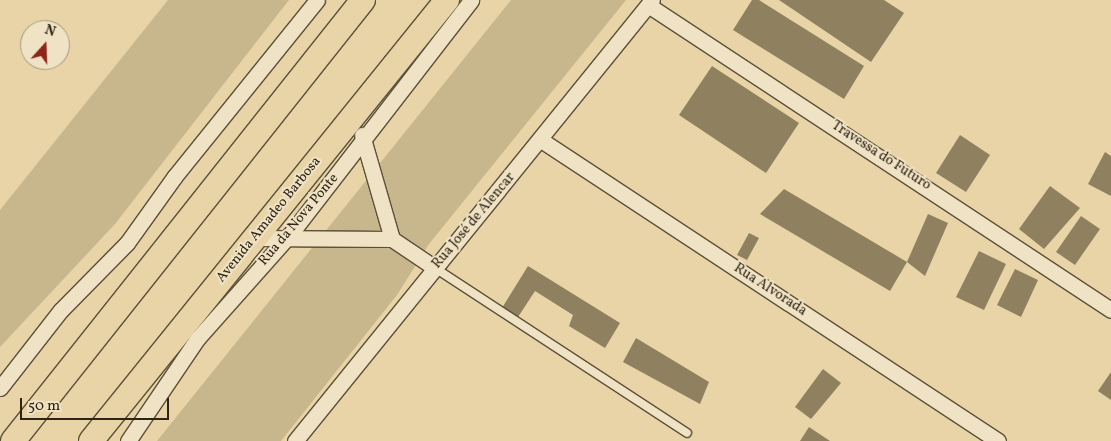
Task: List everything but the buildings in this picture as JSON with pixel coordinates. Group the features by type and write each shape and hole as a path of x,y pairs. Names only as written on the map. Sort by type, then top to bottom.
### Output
{"main road":[{"path":"12,441 363,0"},
{"name":"Avenida Amadeo Barbosa","path":"91,441 446,0"}],"street":[{"path":"0,388 61,310 127,244 175,176 317,0"},
{"name":"Rua da Nova Ponte","path":"128,441 197,339 286,238 471,0"},
{"name":"Rua José de Alencar","path":"295,441 541,140 650,2"},
{"name":"Travessa do Futuro","path":"650,2 1111,310"},
{"path":"358,110 363,141 392,239"},
{"name":"Rua Alvorada","path":"541,140 998,441"},
{"path":"255,238 392,239 435,268"}],"lane":[{"path":"435,268 687,433"}],"shaded area":[{"path":"168,0 289,0 115,224 0,347 0,210"},
{"path":"511,0 626,0 429,244 397,295 281,441 157,441"}]}
